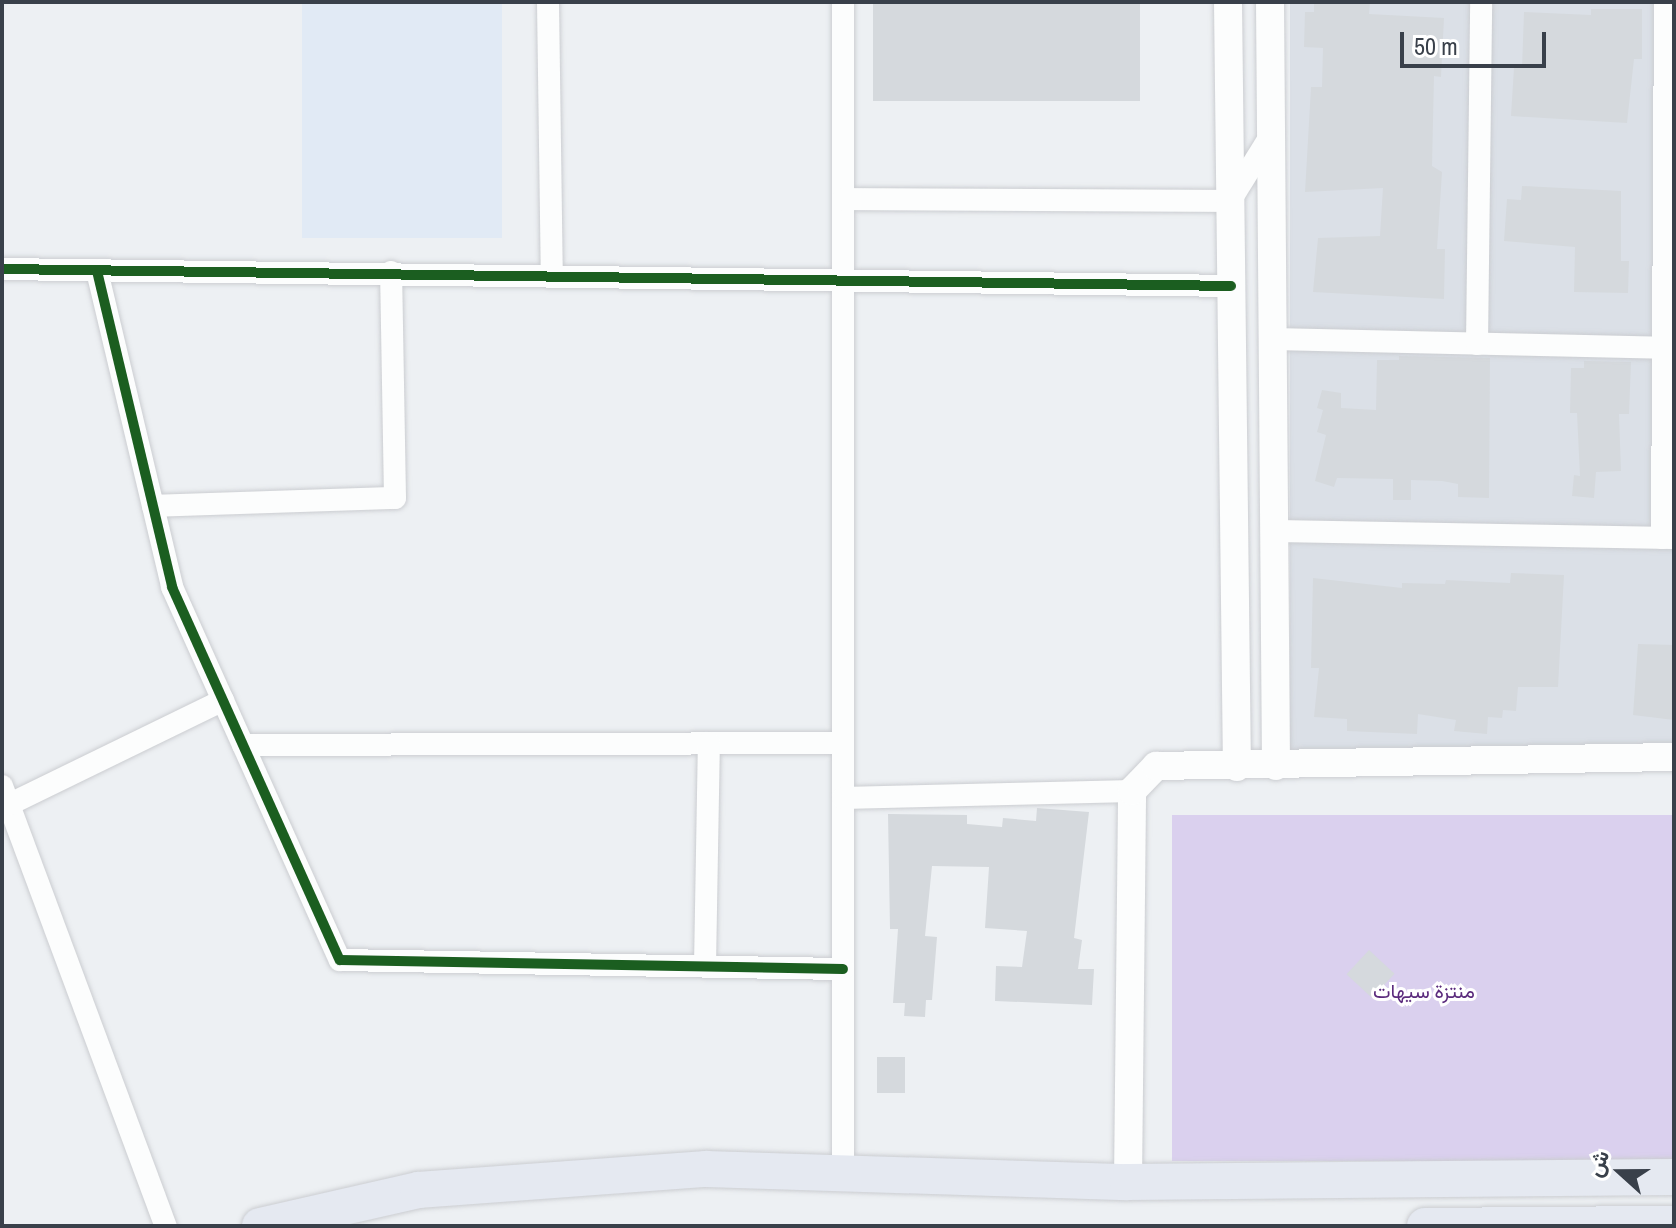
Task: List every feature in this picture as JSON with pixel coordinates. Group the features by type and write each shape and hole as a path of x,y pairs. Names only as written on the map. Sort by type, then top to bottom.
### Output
{"main road":[{"path":"260,1226 418,1190 706,1169 843,1169 1128,1182 1674,1177"},
{"path":"1425,1226 1669,1225"}],"street":[{"path":"548,2 552,273"},
{"path":"843,2 843,1169"},
{"path":"1228,2 1237,767"},
{"path":"1270,2 1276,766"},
{"path":"1477,344 1481,2"},
{"path":"1274,531 1668,538 1663,348 1665,2"},
{"path":"1230,201 1271,135"},
{"path":"843,199 1230,201"},
{"path":"2,269 552,273 1231,286"},
{"path":"97,271 172,587 340,960 843,969"},
{"path":"153,506 395,498 391,272"},
{"path":"1273,339 1663,348"},
{"path":"166,1226 6,795 223,700"},
{"path":"705,966 709,743"},
{"path":"243,745 843,743"},
{"path":"1128,1182 1132,791 1156,766 1237,767 1674,757"},
{"path":"843,798 1132,791"}],"shaded area":[{"path":"302,2 502,2 502,238 302,238"},
{"path":"1290,2 1674,2 1674,751 1290,751"}],"green space":[{"name":"منتزة سيهات","path":"1172,815 1674,815 1674,1161 1172,1161"}],"building":[{"path":"873,2 1140,2 1140,101 873,101"},
{"path":"1314,2 1370,2 1369,14 1444,18 1441,77 1434,76 1432,166 1442,172 1437,249 1445,249 1444,299 1313,292 1318,238 1380,236 1383,188 1305,192 1311,87 1322,87 1323,48 1304,47 1305,12 1314,12"},
{"path":"1591,9 1642,9 1642,59 1634,59 1627,123 1511,116 1514,68 1522,68 1524,12 1591,15"},
{"path":"1522,186 1621,191 1621,261 1629,261 1628,293 1574,292 1575,247 1504,241 1507,199 1521,200"},
{"path":"1399,356 1490,358 1489,498 1458,497 1458,484 1442,481 1411,480 1411,500 1393,500 1393,479 1337,478 1334,487 1315,481 1326,435 1317,432 1323,410 1317,408 1322,390 1341,393 1341,408 1376,410 1377,360 1399,360"},
{"path":"1584,361 1631,362 1629,414 1619,414 1621,471 1596,472 1594,498 1572,496 1574,475 1580,476 1577,413 1570,413 1571,368 1584,368"},
{"path":"1511,573 1564,575 1558,687 1518,687 1516,711 1503,710 1502,718 1488,717 1487,734 1454,731 1456,720 1418,714 1417,734 1347,731 1347,719 1314,717 1319,668 1311,668 1313,578 1402,588 1402,583 1445,584 1446,580 1510,583"},
{"path":"1638,644 1674,645 1674,720 1633,715"},
{"path":"1037,808 1089,812 1074,938 1082,940 1078,969 1094,969 1092,1005 995,1001 996,966 1022,967 1027,931 985,928 989,867 932,866 925,936 937,937 932,1000 926,1000 925,1017 904,1016 905,1003 893,1003 898,929 890,929 888,814 967,815 967,824 1002,827 1003,818 1036,821"},
{"path":"1369,950 1395,974 1372,998 1346,974"},
{"path":"877,1057 905,1057 905,1093 877,1093"}],"cycle path":[{"path":"2,269 1231,286"},
{"path":"97,271 172,587 340,960 843,969"}]}
